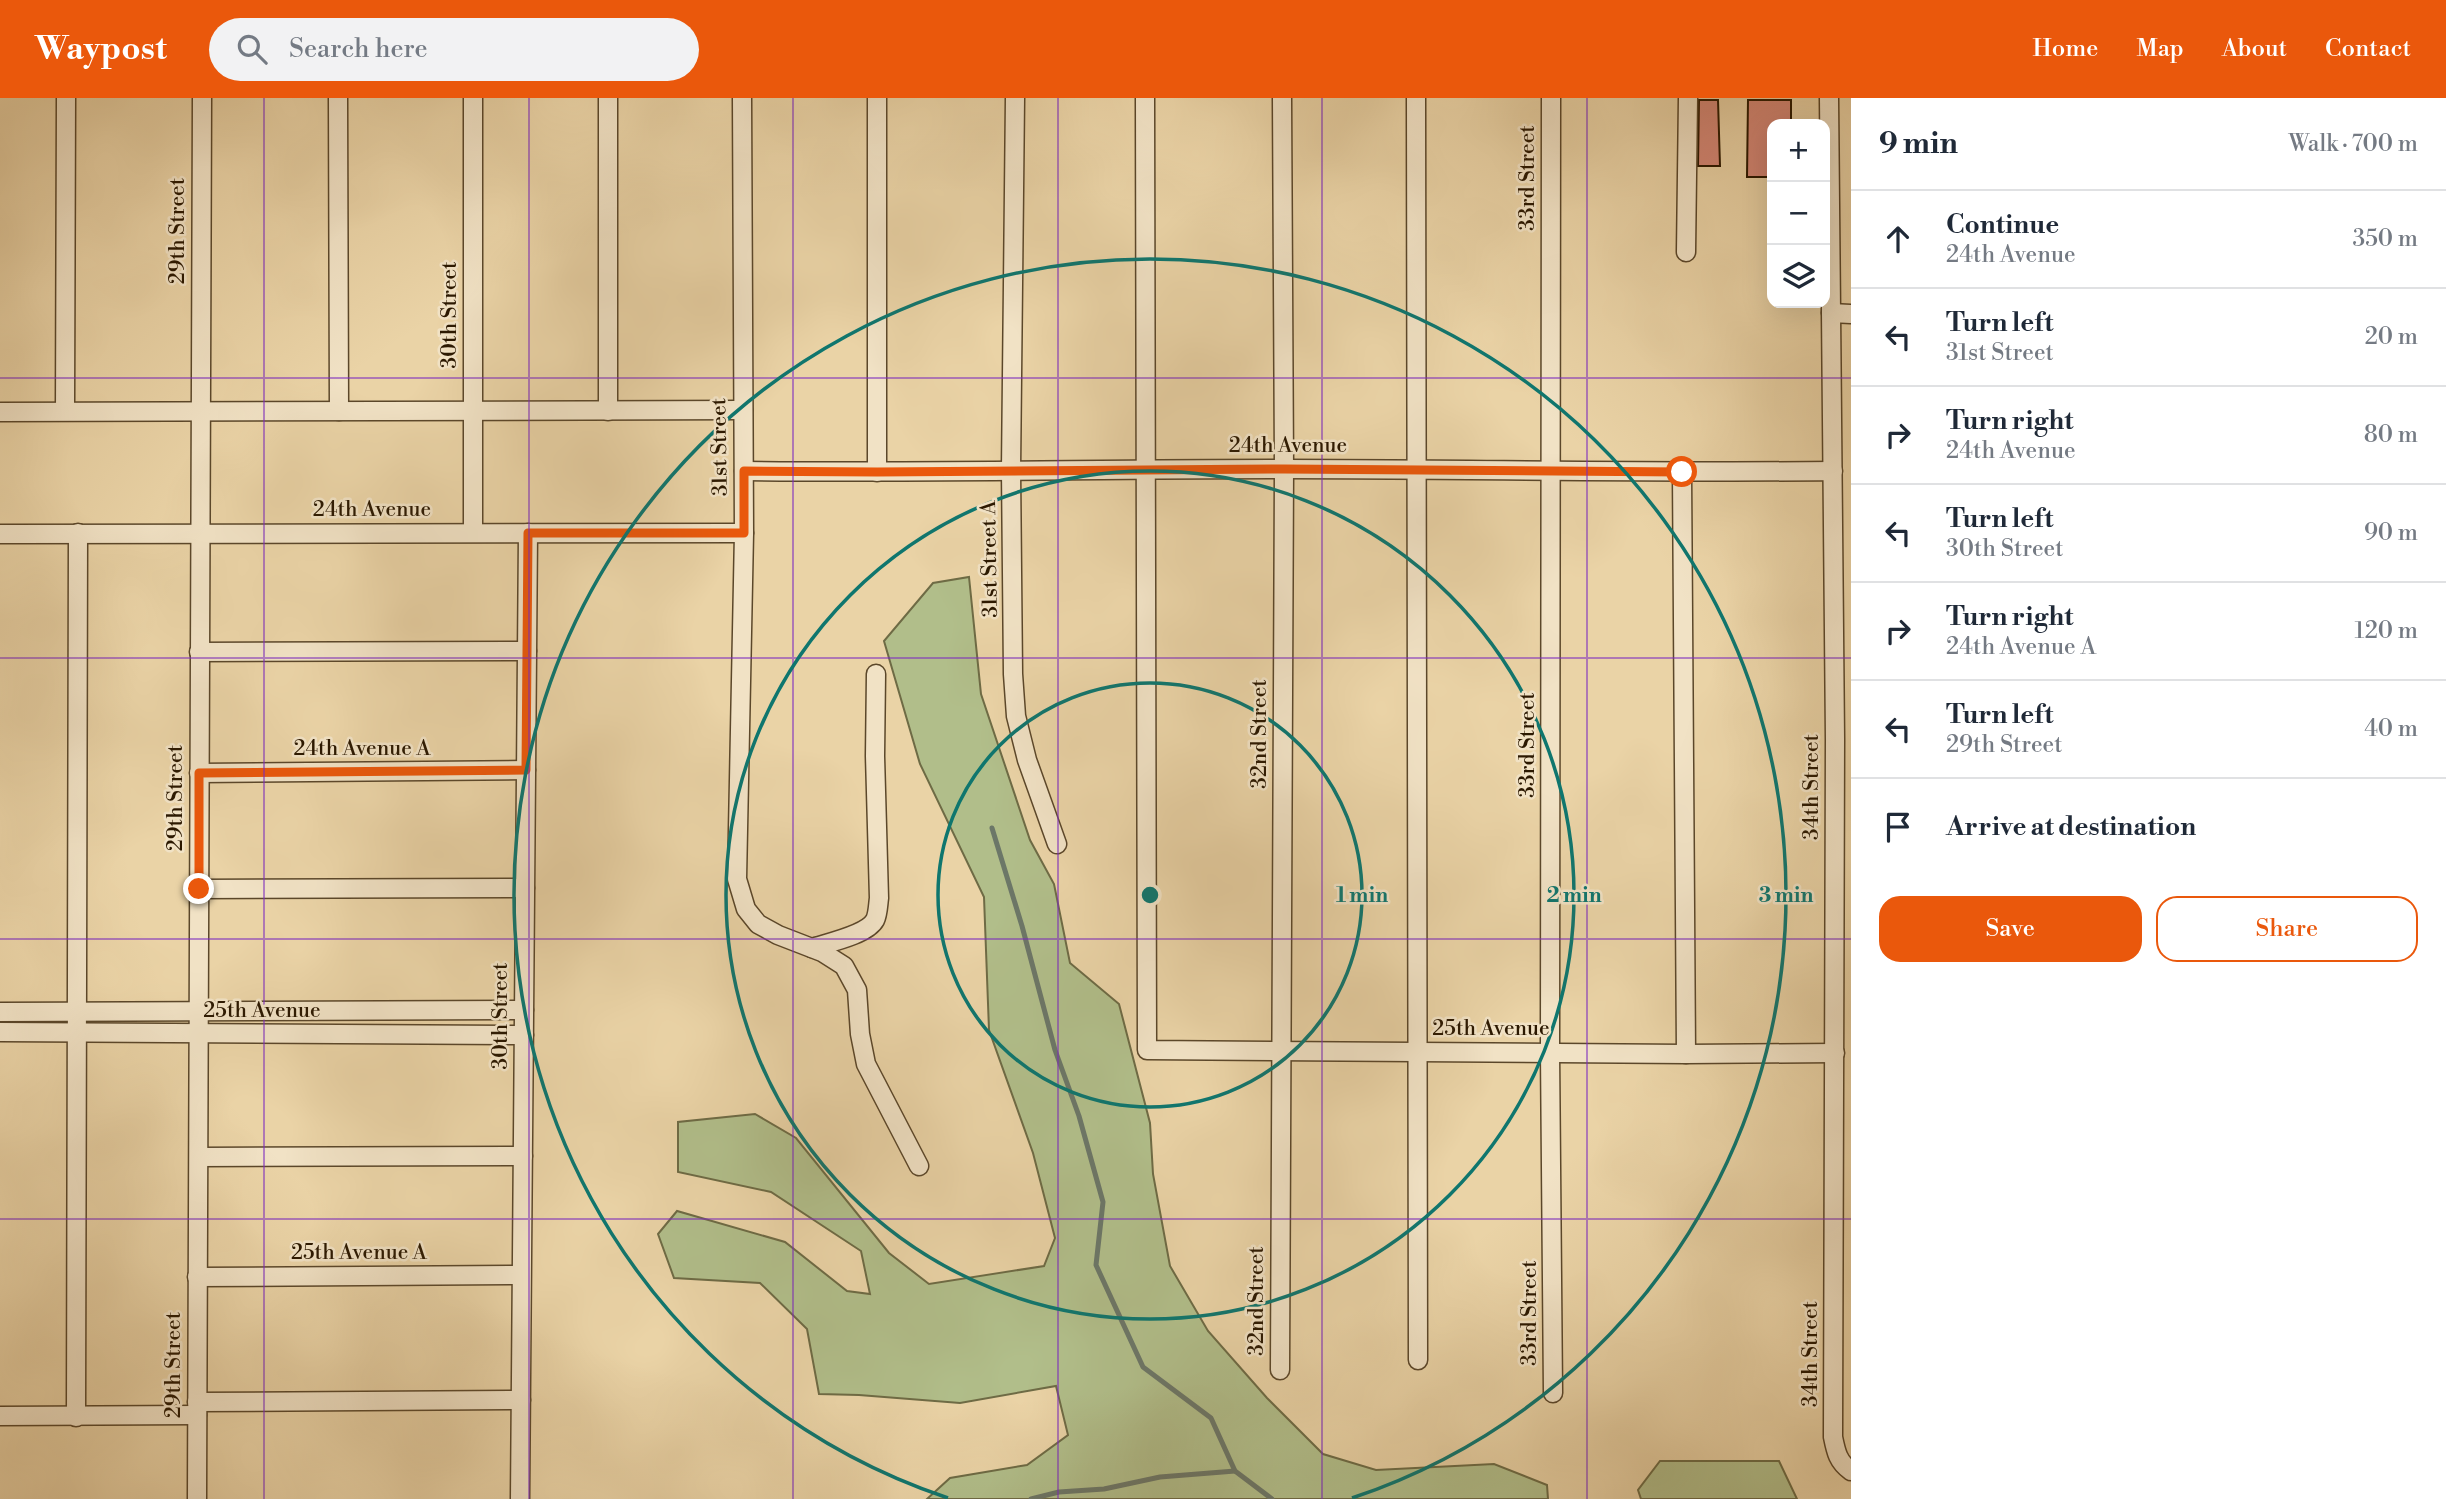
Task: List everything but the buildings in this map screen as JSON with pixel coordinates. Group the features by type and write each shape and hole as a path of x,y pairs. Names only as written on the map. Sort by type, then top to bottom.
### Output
{"street":[{"path":"65,411 66,98"},
{"name":"29th Street","path":"197,1499 202,98"},
{"path":"338,98 339,411"},
{"name":"30th Street","path":"473,98 473,532"},
{"path":"608,98 608,411"},
{"name":"31st Street","path":"742,98 744,533 737,879 746,909 758,924 811,948"},
{"path":"877,98 877,472"},
{"name":"31st Street A","path":"1015,98 1013,674 1016,716 1034,785 1057,844"},
{"path":"1145,98 1146,470"},
{"name":"32nd Street","path":"1280,1370 1284,469 1282,98"},
{"path":"1416,98 1418,1360"},
{"name":"33rd Street","path":"1551,98 1550,1052 1553,1393"},
{"path":"1686,252 1688,98"},
{"name":"34th Street","path":"1829,98 1833,471 1843,739 1835,1053 1833,1437 1836,1454 1842,1465 1851,1471"},
{"path":"1831,313 1851,314"},
{"path":"0,412 743,410"},
{"name":"25th Avenue","path":"1146,470 1147,1050 1835,1053"},
{"name":"24th Avenue","path":"744,471 1833,471"},
{"path":"1682,472 1686,1054"},
{"path":"76,1417 78,533"},
{"name":"30th Street","path":"520,1499 528,533"},
{"name":"24th Avenue","path":"0,534 744,533"},
{"path":"199,652 527,651"},
{"path":"811,948 856,933 870,926 875,920 879,898 876,674"},
{"name":"24th Avenue A","path":"199,773 526,770"},
{"path":"199,889 525,888"},
{"path":"811,948 844,966 857,990 860,1034 866,1064 919,1166"},
{"name":"25th Avenue","path":"0,1012 524,1010"},
{"name":"25th Avenue","path":"0,1032 524,1035"},
{"path":"199,1157 523,1156"},
{"name":"25th Avenue A","path":"197,1277 521,1275"},
{"path":"0,1416 76,1417 197,1409 521,1400"}],"green space":[{"path":"969,577 981,694 1030,840 1054,884 1070,963 1119,1004 1150,1123 1153,1174 1170,1266 1208,1331 1267,1398 1323,1454 1376,1470 1494,1464 1547,1485 1548,1499 927,1499 950,1478 1027,1465 1068,1435 1056,1386 960,1403 819,1394 807,1329 760,1283 674,1278 658,1234 677,1211 785,1242 847,1291 870,1294 861,1251 771,1192 678,1172 678,1122 755,1114 796,1138 889,1253 929,1284 1044,1266 1055,1238 1033,1153 989,1030 984,897 920,764 884,641 933,583"},
{"path":"1660,1461 1779,1461 1797,1499 1641,1499 1638,1490"}],"waterway":[{"path":"992,828 1022,926 1055,1050 1079,1116 1103,1202 1096,1265 1143,1367 1211,1418 1235,1471 1272,1499"},
{"path":"1031,1499 1059,1492 1104,1489 1160,1477 1235,1471"}],"route":[{"path":"199,889 199,773 526,770 528,533 744,533 744,471 1284,469 1682,472"}]}
